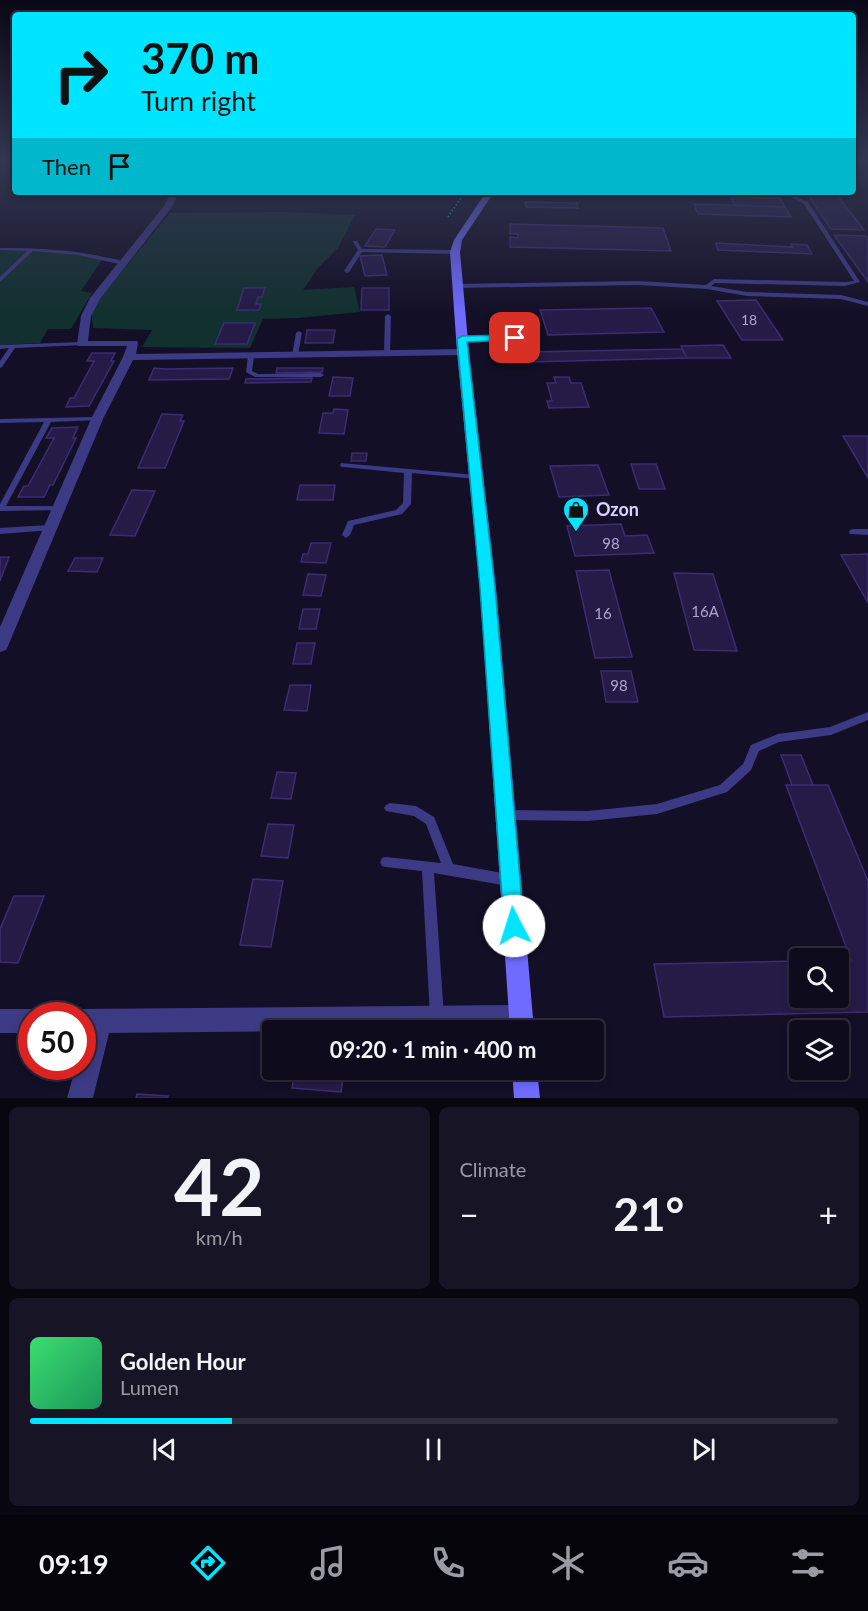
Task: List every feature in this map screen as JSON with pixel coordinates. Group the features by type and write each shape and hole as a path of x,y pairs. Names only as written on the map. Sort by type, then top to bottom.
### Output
{"main road":[{"path":"477,212 458,240 455,252 462,345 488,588 521,1020"},
{"path":"526,1080 527,1098"}],"street":[{"path":"0,646 49,528 97,419 129,357 133,343 82,344 86,316 94,298 164,212"},
{"path":"129,357 387,353 462,345"},
{"path":"96,1021 437,1018 465,1020"},
{"path":"0,1022 18,1021"},
{"path":"80,1098 83,1080"}],"lane":[{"path":"707,287 714,281 844,284 857,282 812,212"},
{"path":"355,242 360,250"},
{"path":"0,249 32,249 104,257 124,263"},
{"path":"0,280 32,249"},
{"path":"360,250 455,252"},
{"path":"348,271 360,250"},
{"path":"458,286 638,283 707,287 747,294 841,297 868,304"},
{"path":"387,353 388,316"},
{"path":"295,355 299,333"},
{"path":"462,345 515,338"},
{"path":"0,347 82,344"},
{"path":"0,366 13,347"},
{"path":"251,356 249,372 257,376 321,375"},
{"path":"0,421 97,419"},
{"path":"49,420 1,509 58,508"},
{"path":"344,465 476,477"},
{"path":"346,535 351,523 399,512 406,504 408,471"},
{"path":"0,531 49,528"},
{"path":"853,532 868,532"},
{"path":"505,815 588,816 657,809 723,789 747,767 755,748 778,738 831,731 868,716"},
{"path":"390,808 416,811 430,821 449,869"},
{"path":"386,862 449,869 510,880"},
{"path":"428,867 437,1018"}],"path":[{"path":"448,217 451,212"}],"green space":[{"path":"293,212 355,215 338,248 317,269 303,290 354,287 360,312 263,319 250,348 142,347 152,330 93,328 91,309 170,213"},
{"path":"0,249 44,249 104,257 81,291 92,293 71,329 48,329 40,343 0,345"}],"building":[{"path":"697,212 788,212 791,217"},
{"path":"820,212 850,212 864,230 831,229"},
{"path":"510,224 663,228 671,251 510,247 510,237 518,238 518,234 510,234"},
{"path":"376,229 395,230 385,247 365,246"},
{"path":"834,235 866,236 868,238 868,282"},
{"path":"716,243 793,247 791,244 807,245 812,254 718,250"},
{"path":"382,255 387,275 365,276 360,256"},
{"path":"244,288 265,288 256,304 261,304 259,310 237,310"},
{"path":"362,288 389,288 389,310 361,310"},
{"path":"756,300 783,340 742,340 717,301"},
{"path":"651,308 664,332 548,335 540,310"},
{"path":"224,323 255,323 247,344 215,344"},
{"path":"307,330 335,330 333,343 305,343"},
{"path":"723,345 731,358 687,358 681,346"},
{"path":"682,349 687,358 529,362 527,352"},
{"path":"92,353 115,353 111,361 114,361 89,406 66,407 70,398 74,398 94,361 87,361"},
{"path":"154,368 233,368 229,379 149,380"},
{"path":"277,368 323,368 322,372 276,373"},
{"path":"333,377 353,378 350,396 329,396"},
{"path":"554,377 569,377 571,383 581,383 589,407 549,408 547,401 552,401 547,383 556,383"},
{"path":"312,378 311,382 245,383 246,379"},
{"path":"334,409 348,410 344,434 319,433 323,413 333,413"},
{"path":"162,414 183,415 180,421 184,421 165,468 138,468"},
{"path":"78,427 73,438 76,438 53,485 50,485 44,497 18,497 24,486 28,486 54,438 46,438 52,428"},
{"path":"843,436 868,436 868,478"},
{"path":"352,453 367,453 366,461 351,461"},
{"path":"631,464 656,464 665,489 639,489"},
{"path":"598,465 609,495 559,497 550,466"},
{"path":"300,485 335,485 333,500 297,500"},
{"path":"132,490 155,491 135,536 110,535"},
{"path":"621,524 625,536 647,535 654,553 575,556 567,526"},
{"path":"311,543 331,543 326,563 301,562 303,554 308,554"},
{"path":"868,554 868,603 841,555"},
{"path":"0,557 9,557 0,581"},
{"path":"75,558 103,558 97,572 68,571"},
{"path":"609,570 632,657 595,658 576,571"},
{"path":"674,573 713,574 737,651 694,650"},
{"path":"308,574 326,575 321,596 303,595"},
{"path":"303,609 320,609 316,629 299,629"},
{"path":"297,643 315,643 311,664 293,664"},
{"path":"601,671 631,671 638,702 606,702"},
{"path":"290,685 311,685 307,711 284,710"},
{"path":"781,755 801,755 813,785 792,785"},
{"path":"277,772 296,773 291,799 271,798"},
{"path":"786,785 828,785 868,881 868,1012 664,1017 654,964 789,961 789,1008 849,1008 849,960 851,960 849,948 847,948"},
{"path":"268,824 294,825 288,858 261,856"},
{"path":"253,879 283,881 271,947 240,945"},
{"path":"14,896 44,896 18,963 0,962 0,929"},
{"path":"293,1080 343,1080 341,1092 292,1088"},
{"path":"137,1094 168,1096 168,1098 136,1098"}],"place":[{"name":"Ozon","path":"576,533"}],"route":[{"path":"514,926 488,588 462,339 515,338"}]}
